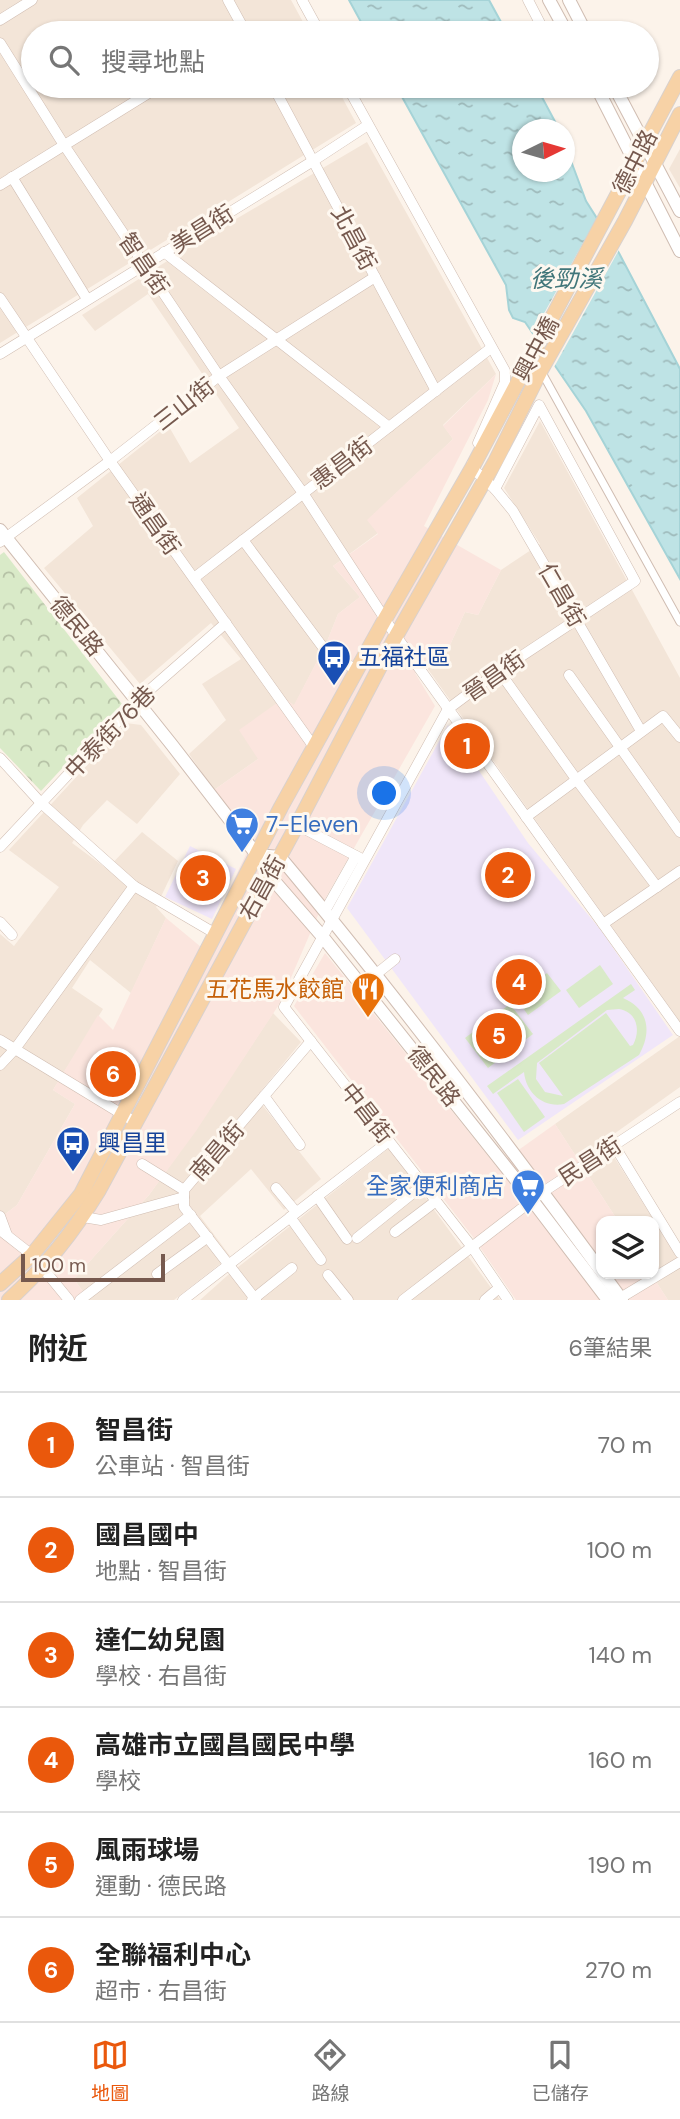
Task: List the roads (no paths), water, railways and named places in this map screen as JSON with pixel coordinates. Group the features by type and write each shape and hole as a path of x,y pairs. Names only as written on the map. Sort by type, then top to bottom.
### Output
{"main road":[{"name":"德中路","path":"611,211 680,77"},
{"name":"德中路","path":"620,228 680,114"},
{"name":"興中橋","path":"481,451 611,211"},
{"name":"興中橋","path":"495,461 541,370 620,228"},
{"name":"右昌街","path":"0,1283 32,1255 81,1194 314,747 481,451"},
{"name":"右昌街","path":"9,1300 43,1269 83,1217 280,857 396,636 495,461"}],"street":[{"path":"0,20 32,0"},
{"path":"228,0 239,21"},
{"path":"302,0 313,21"},
{"path":"528,0 539,21"},
{"path":"549,0 560,21"},
{"path":"569,0 580,21"},
{"name":"智昌街","path":"0,43 21,76"},
{"name":"智昌街","path":"35,98 219,376 303,493 384,619 680,1031"},
{"path":"0,185 141,98"},
{"name":"北昌街","path":"279,98 436,391"},
{"path":"353,98 505,371 505,382 473,455 472,468"},
{"path":"602,98 680,251"},
{"path":"621,98 680,211"},
{"name":"美昌街","path":"0,354 368,125"},
{"path":"12,177 87,299"},
{"path":"164,252 389,427"},
{"name":"三山街","path":"2,537 110,461 219,376 375,277"},
{"name":"通昌街","path":"0,298 110,461 314,747"},
{"name":"惠昌街","path":"194,578 491,348"},
{"path":"541,370 680,622"},
{"name":"晉昌街","path":"328,915 448,709 499,671 635,581 539,405 495,489"},
{"name":"仁昌街","path":"472,468 495,489 513,511 640,731"},
{"name":"德民路","path":"2,537 137,701 257,855 269,875 596,1266"},
{"path":"243,540 325,650 356,670"},
{"name":"中泰街76巷","path":"0,847 137,701 226,623"},
{"path":"499,671 657,887"},
{"path":"569,675 680,832"},
{"path":"526,817 663,716 680,737"},
{"path":"0,758 41,803 134,886 216,934"},
{"path":"297,825 360,858"},
{"path":"257,855 280,857"},
{"name":"德民路","path":"280,857 375,975 617,1299"},
{"path":"603,924 680,871"},
{"path":"0,1065 15,1049 134,886"},
{"name":"中昌街","path":"328,915 322,936 284,1007 472,1247 508,1300"},
{"path":"0,922 12,935"},
{"path":"375,975 395,960"},
{"path":"0,1040 135,1122"},
{"name":"南昌街","path":"254,1299 184,1207 184,1194 311,1041"},
{"path":"264,1096 300,1145"},
{"name":"民昌街","path":"404,1300 538,1196 680,1102"},
{"path":"183,1300 388,1141"},
{"path":"614,1145 680,1253"},
{"path":"142,1164 184,1194"},
{"path":"317,1196 352,1238 423,1185"},
{"path":"276,1188 321,1260"},
{"path":"83,1217 101,1220 184,1194"},
{"path":"395,1233 436,1201"},
{"path":"80,1300 191,1214"},
{"path":"0,1216 4,1233 32,1255 69,1300"},
{"path":"157,1273 208,1237"},
{"path":"617,1299 680,1262"},
{"path":"254,1299 292,1268"},
{"path":"328,1275 348,1300"},
{"name":"德民路","path":"605,1279 617,1299"},
{"path":"485,1300 499,1288"}],"water":[{"path":"349,0 489,0 500,21 360,21"},
{"name":"後勁溪","path":"403,98 542,98 554,119 512,119 512,182 575,182 575,172 586,201 619,253 680,369 680,579 586,411 525,322 513,318 509,310 506,285"}],"place":[{"name":"五福社區","path":"334,687"},
{"name":"智昌街","path":"467,746"},
{"name":"7-Eleven","path":"242,854"},
{"name":"國昌國中","path":"508,875"},
{"name":"達仁幼兒園","path":"203,878"},
{"name":"高雄市立國昌國民中學","path":"519,982"},
{"name":"五花馬水餃館","path":"368,1019"},
{"name":"風雨球場","path":"499,1036"},
{"name":"全聯福利中心","path":"113,1074"},
{"name":"興昌里","path":"73,1173"},
{"name":"全家便利商店","path":"528,1216"}]}
